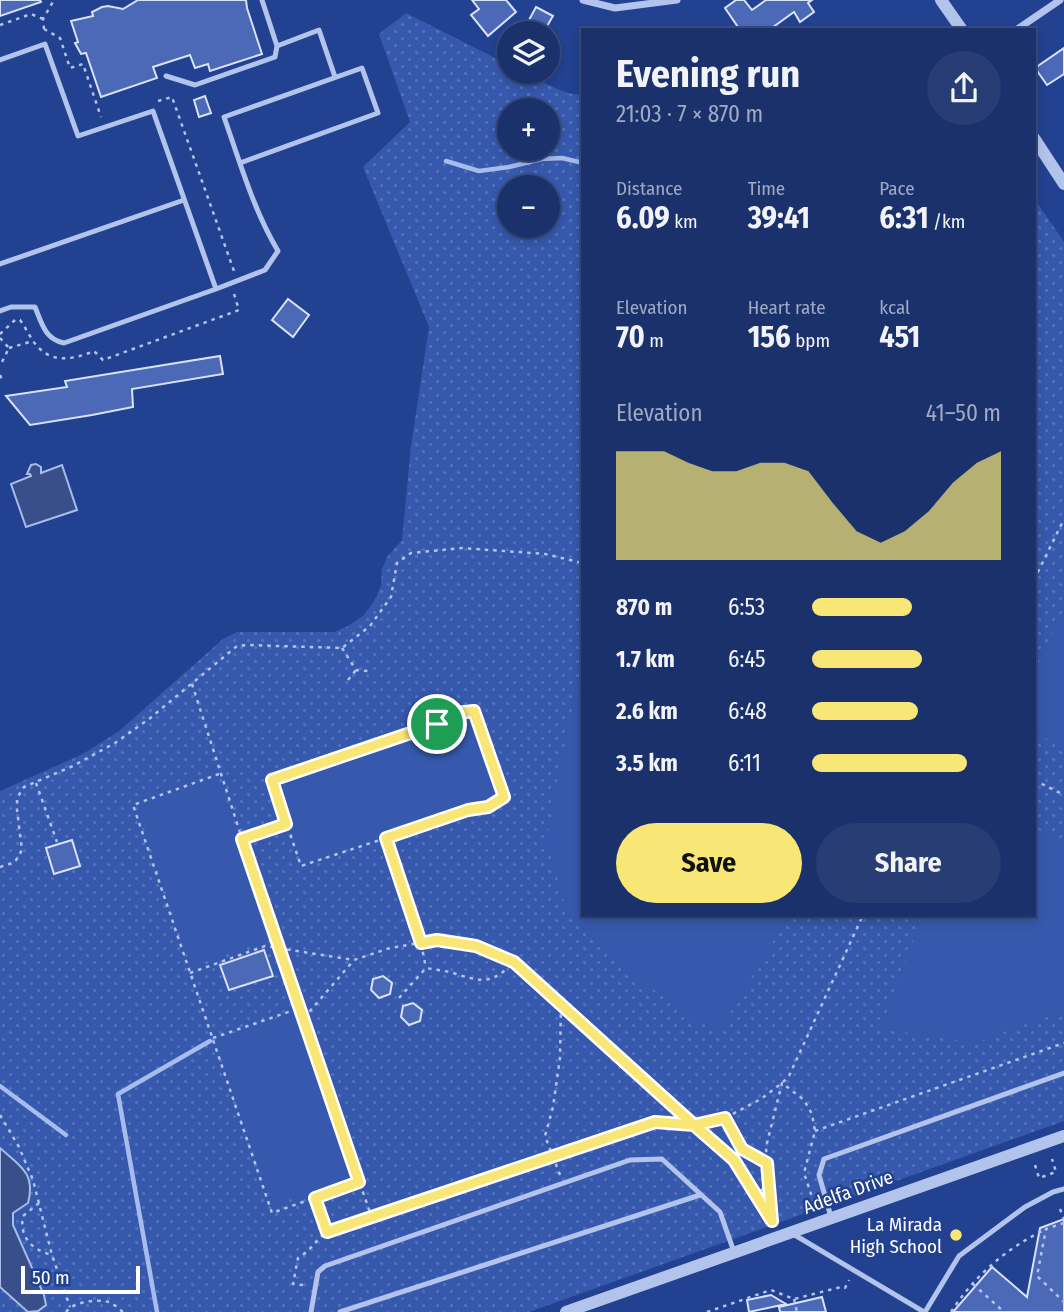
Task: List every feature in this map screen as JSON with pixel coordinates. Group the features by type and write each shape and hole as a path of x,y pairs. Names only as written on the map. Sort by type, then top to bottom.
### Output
{"street":[{"path":"583,0 615,8 677,0"},
{"path":"941,0 961,28"},
{"path":"1019,28 1059,0"},
{"path":"1036,141 1064,184"},
{"name":"Adelfa Drive","path":"566,1312 1064,1136"}],"lane":[{"path":"166,76 195,85 275,57 277,46 262,0"},
{"path":"277,46 319,30 335,77"},
{"path":"0,60 45,44 78,136 153,111 216,289"},
{"path":"0,311 11,307 35,307 47,335 54,341 64,343 265,270 278,251 262,225 240,163 224,117 362,68 378,113 240,163"},
{"path":"0,264 184,200"},
{"path":"831,1218 818,1175 824,1159 1064,1073"},
{"path":"311,1312 318,1272 325,1266 630,1160 662,1160 720,1212 734,1252"},
{"path":"790,1233 925,1312 959,1256 1025,1207 1064,1189"},
{"path":"340,1312 700,1195"}],"path":[{"path":"45,44 43,19 54,0"},
{"path":"0,24 31,14 43,19"},
{"path":"9,348 0,336 15,320 20,320 39,349 49,355 74,359 94,351 103,360 239,310 233,294 239,292"},
{"path":"0,366 9,348 33,341"},
{"path":"0,374 2,380"},
{"path":"1036,576 1064,519"},
{"path":"0,867 15,862 22,850 18,797 24,787 73,766 115,743 237,646 342,648 370,626 391,597 397,563 411,553 463,548 495,549 545,554 581,563"},
{"path":"342,648 356,670"},
{"path":"356,670 368,671"},
{"path":"348,680 356,670"},
{"path":"192,684 277,947 372,1218"},
{"path":"474,711 504,797 488,807 468,810 386,838 301,866 272,780 437,724 455,713 474,711"},
{"path":"219,774 133,805 272,1213 359,1182"},
{"path":"1036,781 1064,795"},
{"path":"36,782 57,842"},
{"path":"242,839 286,824"},
{"path":"386,838 421,943 426,968"},
{"path":"307,1286 292,1284 298,1258 311,1250 317,1239 327,1232 655,1122 694,1125 725,1118 761,1099 789,1076 862,917"},
{"path":"190,973 265,946 354,960 390,948 437,940 476,946 514,962 734,1160 772,1221 766,1147 782,1083"},
{"path":"304,1018 354,960"},
{"path":"426,968 473,981 500,976 514,962"},
{"path":"399,998 426,968"},
{"path":"561,1004 560,1058 553,1107 545,1136 563,1184"},
{"path":"213,1038 300,1008"},
{"path":"815,1131 1064,1043"},
{"path":"782,1083 804,1100 812,1114 815,1131 804,1173 815,1206"},
{"path":"0,1115 19,1147 33,1180 52,1255 70,1307"},
{"path":"725,1118 742,1149 767,1163"},
{"path":"734,1160 742,1149"},
{"path":"1035,1165 1039,1178 1056,1172 1052,1160"},
{"path":"755,1195 768,1185"},
{"path":"315,1198 327,1232"},
{"path":"39,1203 23,1216 21,1227 30,1244 41,1252 52,1255"},
{"path":"951,1312 973,1284 1005,1253 1064,1221 1060,1209"},
{"path":"1046,1229 1037,1276 1064,1302"},
{"path":"707,1312 771,1290 794,1299 845,1288 849,1280"},
{"path":"973,1284 1004,1312"},
{"path":"794,1299 797,1312"},
{"path":"66,1312 70,1307 89,1301 111,1302 123,1312"}],"shaded area":[{"path":"406,13 497,59 497,84 547,84 581,95 581,917 1036,917 1036,201 1064,242 1064,1121 529,1312 0,1312 0,791 83,754 119,731 223,639 237,632 334,632 364,615 375,600 387,557 402,540 411,446 429,327 363,167 410,122 379,34"},
{"path":"31,465 41,467 41,473 62,465 77,510 26,527 11,484 31,476 27,474"},
{"path":"1064,610 1064,747 1036,734 1036,668"},
{"path":"581,668 581,917 788,917 718,1032 684,1012 618,963 568,914 547,843"},
{"path":"478,708 509,799 488,810 469,811 467,808 303,864 275,781 439,725 438,721 455,710"},
{"path":"216,771 273,937 191,965 134,799"},
{"path":"1036,829 1064,843 1064,1009 975,1043 883,1029 921,917 1036,917"},
{"path":"299,1011 355,1177 273,1205 216,1039"},
{"path":"0,1148 20,1165 30,1184 28,1203 13,1213 13,1225 44,1295 46,1305 38,1311 28,1312 0,1287"}],"building":[{"path":"0,0 40,0 41,2 0,16"},
{"path":"138,0 246,0 262,54 210,71 208,64 195,68 190,55 153,67 157,78 101,97 86,53 81,54 75,43 78,42 71,21 93,16 92,12 102,7 123,9"},
{"path":"472,0 506,0 516,12 506,21 497,21 497,28 488,36 471,15 479,9"},
{"path":"736,0 744,0 752,10 766,0 812,0 808,3 814,12 800,22 794,12 772,28 739,28 725,8"},
{"path":"536,7 553,16 550,21 528,21"},
{"path":"1064,48 1064,74 1047,85 1036,67"},
{"path":"205,96 211,113 199,117 194,100"},
{"path":"288,299 309,315 293,337 272,320"},
{"path":"220,356 223,374 132,389 133,407 92,415 30,425 6,396 67,387 65,381"},
{"path":"72,840 80,866 54,874 46,848"},
{"path":"264,950 273,976 229,990 220,965"},
{"path":"383,976 392,983 390,994 379,998 371,990 373,979"},
{"path":"413,1003 422,1010 420,1021 409,1025 401,1017 403,1006"},
{"path":"1064,1219 1064,1312 953,1312 992,1267 1027,1297 1040,1228"},
{"path":"771,1295 786,1304 749,1312 747,1300"},
{"path":"822,1297 826,1312 780,1312 779,1307"}],"waterway":[{"path":"446,161 479,171 542,159 562,158 581,163"},
{"path":"157,1312 118,1094 210,1041"},
{"path":"0,1086 66,1135"}],"place":[{"name":"La Mirada High School","path":"956,1235"}],"route":[{"path":"437,724 272,780 286,824 242,839 359,1182 315,1198 327,1232 655,1122 694,1125 734,1160 772,1221 767,1163 742,1149 725,1118 694,1125 514,962 476,946 437,940 421,943 386,838 468,810 488,807 504,797 474,711 455,713 437,724"}]}
